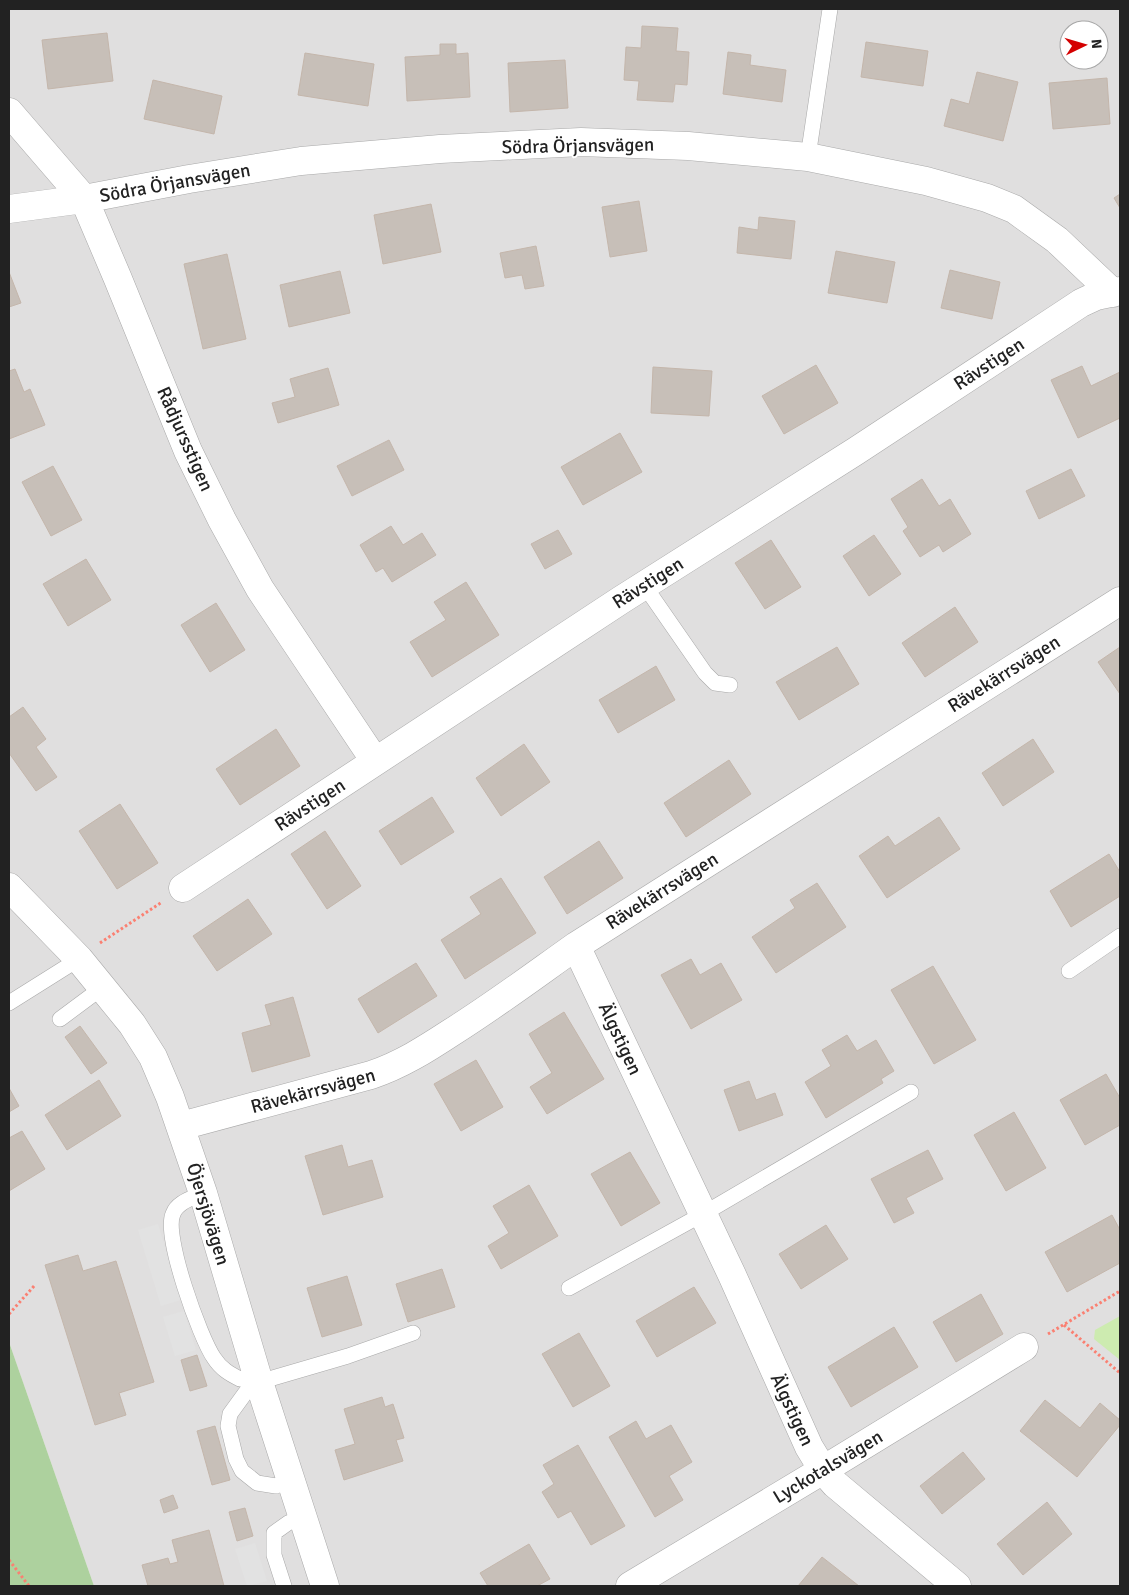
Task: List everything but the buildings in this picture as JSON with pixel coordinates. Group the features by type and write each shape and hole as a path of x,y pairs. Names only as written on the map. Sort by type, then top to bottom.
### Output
{"street":[{"name":"Rådjursstigen","path":"9,112 84,200 188,451 222,520 260,588 375,761"},
{"name":"Södra Örjansvägen","path":"9,209 84,200 189,179 301,161 440,149 582,142 688,146 808,157 926,181 987,198 1014,209 1057,240 1116,292"},
{"name":"Rävstigen","path":"183,888 644,585 856,451 1081,303 1096,296 1116,292"},
{"name":"Rävekärrsvägen","path":"181,1126 333,1087 390,1069 413,1057 491,1007 576,946 1120,601"},
{"name":"Öjersjövägen","path":"9,887 79,959 103,987 132,1024 153,1057 181,1126 204,1194 258,1379 325,1586"},
{"name":"Älgstigen","path":"576,946 703,1214 808,1447 835,1484 957,1586"},
{"name":"Lyckotalsvägen","path":"630,1586 1024,1347"}],"lane":[{"path":"808,157 830,9"},
{"path":"644,585 705,673 716,683 730,686"},
{"path":"1069,971 1120,936"},
{"path":"9,1003 79,959"},
{"path":"60,1019 103,987"},
{"path":"569,1288 703,1214 910,1092"},
{"path":"204,1194 188,1200 175,1209 170,1226 180,1268 194,1311 214,1358 224,1370 240,1379 258,1379 348,1356 413,1333"},
{"path":"258,1379 230,1414 228,1426 236,1459 242,1471 257,1483 276,1486 290,1480"},
{"path":"284,1586 274,1555 274,1533 288,1523 303,1517"}],"path":[{"path":"79,959 92,948 183,888"},
{"path":"9,1314 35,1285"},
{"path":"1024,1347 1120,1291"},
{"path":"1064,1325 1120,1373"},
{"path":"9,1560 29,1586"}],"shaded area":[{"path":"9,9 1120,9 1120,1586 94,1586 9,1342"},
{"path":"158,1224 181,1300 161,1306 138,1230"},
{"path":"184,1311 196,1350 175,1356 163,1317"},
{"path":"255,1543 267,1581 247,1586 235,1549"}],"green space":[{"path":"1120,1316 1120,1360 1094,1339 1095,1330"},
{"path":"9,1342 94,1586 9,1586"}]}
